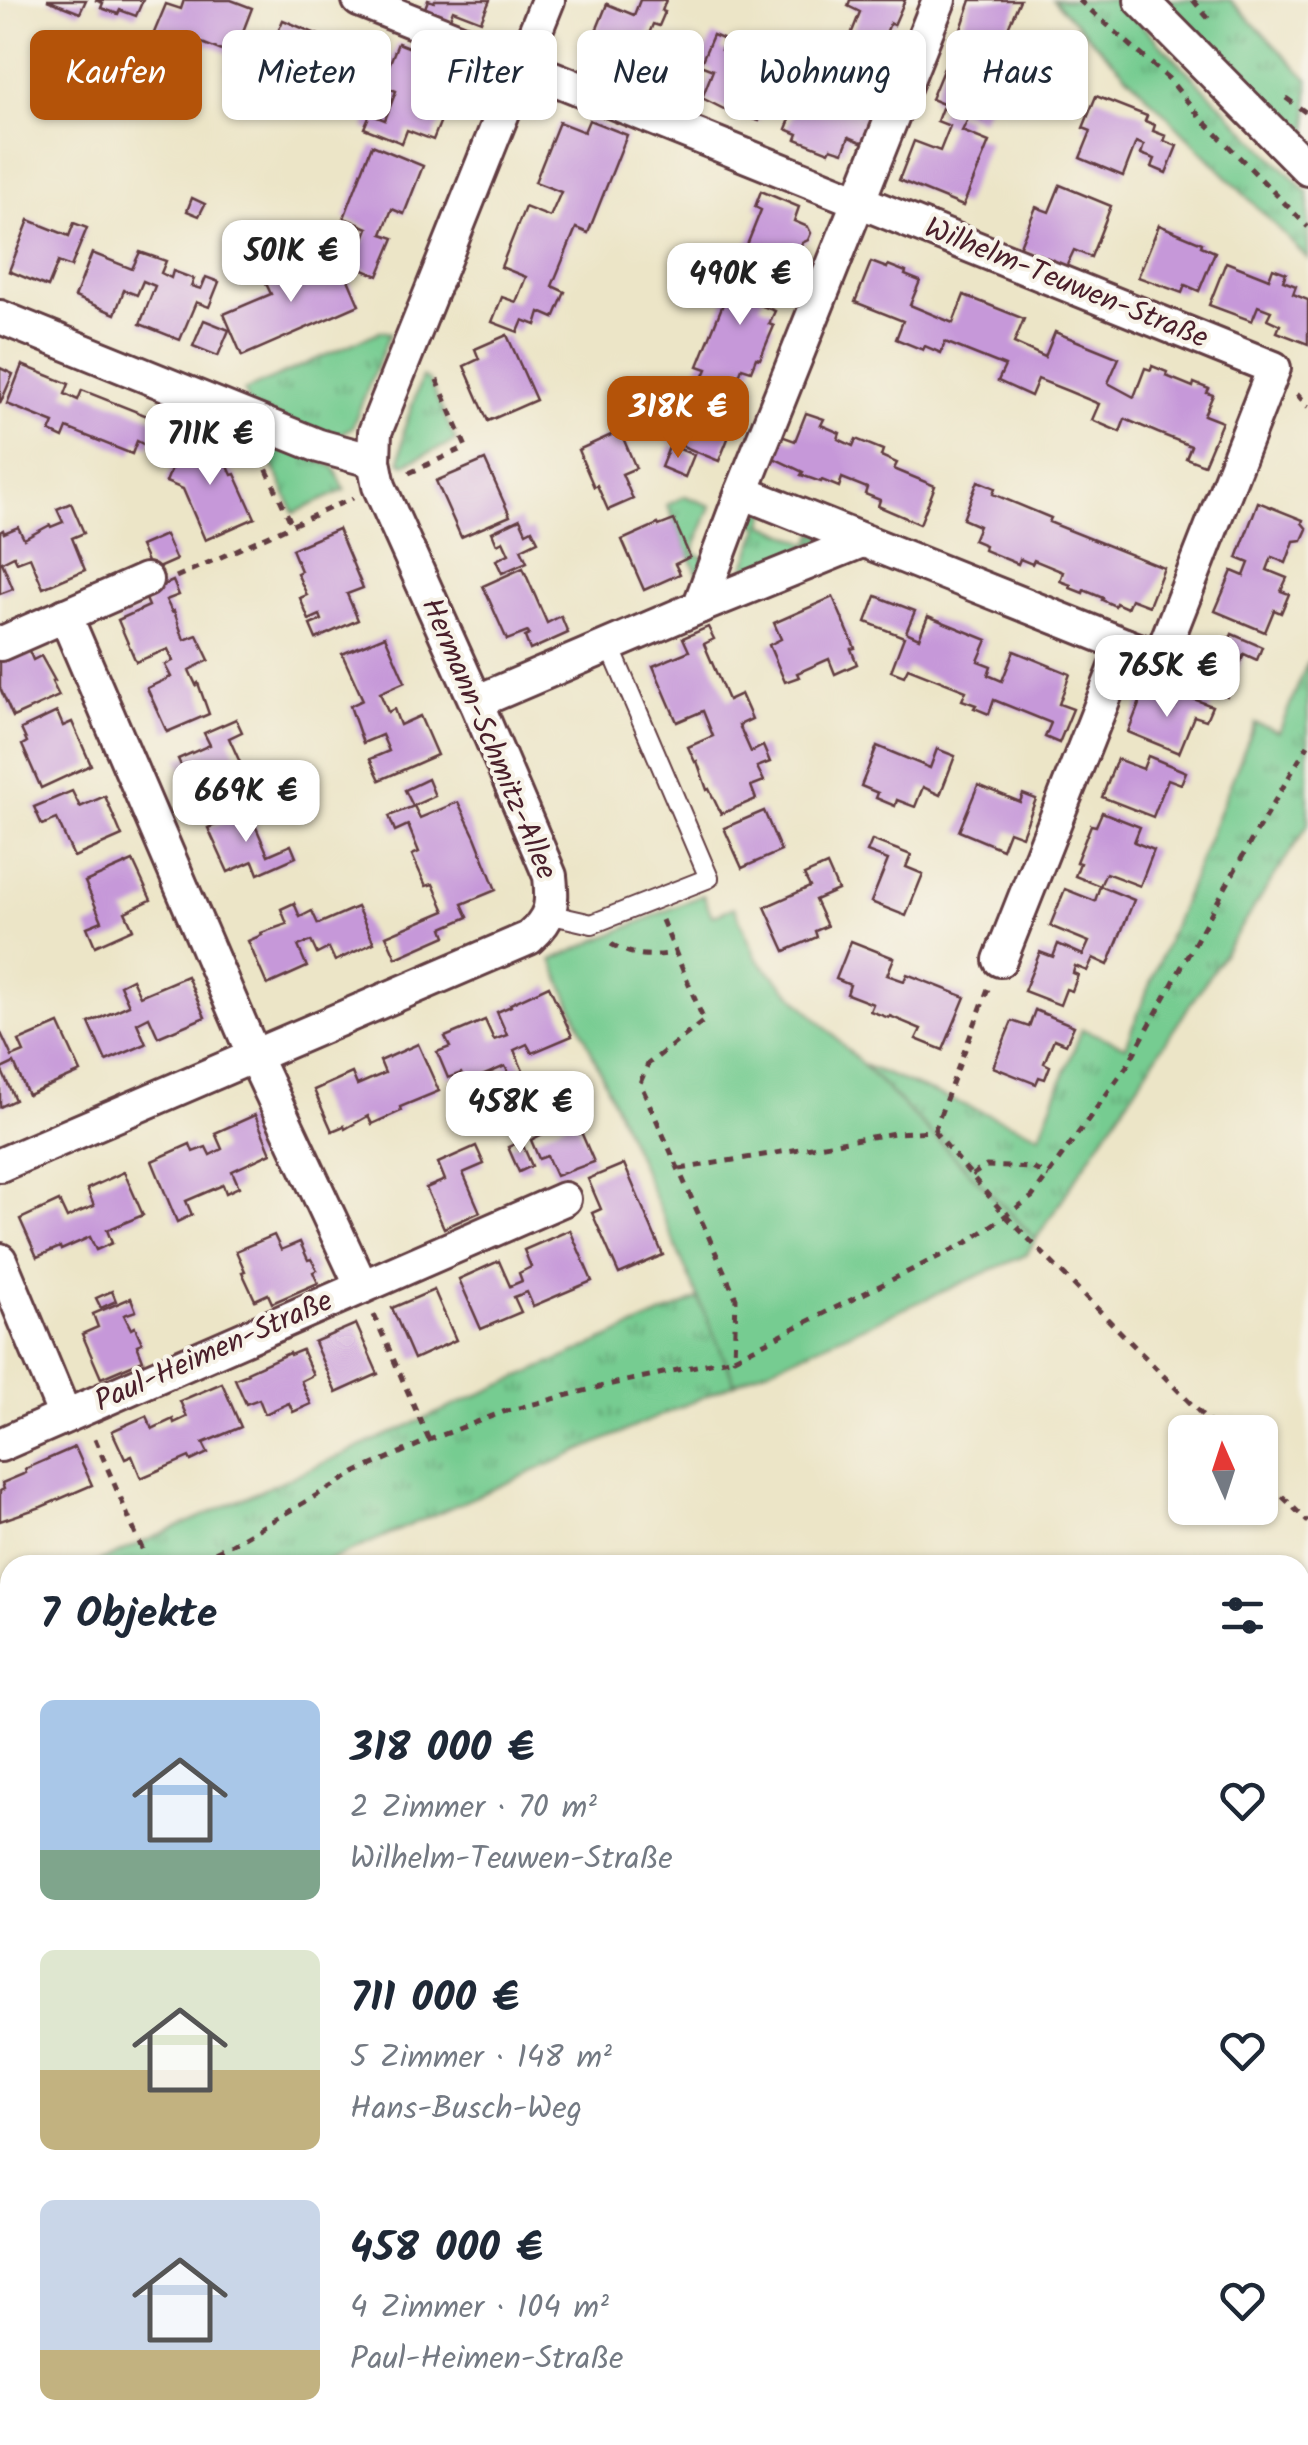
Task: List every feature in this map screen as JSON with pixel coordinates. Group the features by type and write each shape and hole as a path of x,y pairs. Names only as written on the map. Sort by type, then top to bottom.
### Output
{"street":[{"name":"Wilhelm-Teuwen-Straße","path":"359,0 433,30"},
{"path":"536,30 548,0"},
{"path":"699,607 939,0"},
{"path":"1140,0 1308,170"},
{"name":"Wilhelm-Teuwen-Straße","path":"557,80 1274,368 1160,658 1125,644"},
{"path":"0,317 319,446 376,474 375,432 500,120"},
{"name":"Hermann-Schmitz-Allee","path":"0,1165 528,938 546,922 552,900 550,876 376,474"},
{"path":"742,492 1125,644 1000,960"},
{"path":"476,702 862,542"},
{"path":"0,644 146,580"},
{"name":"Paul-Heimen-Straße","path":"65,615 254,1056 362,1287"},
{"name":"Paul-Heimen-Straße","path":"0,1445 564,1199"},
{"name":"Paul-Heimen-Straße","path":"0,1260 74,1413"}],"lane":[{"path":"548,914 592,924 709,878 609,644"}],"path":[{"path":"1079,0 1169,79 1201,118 1308,227"},
{"path":"146,580 157,585 292,525 376,474 466,447 433,372 404,358"},
{"path":"260,422 252,438 292,525"},
{"path":"208,1555 357,1472 503,1412 734,1358 968,1242 1032,1197 1127,1066 1308,745"},
{"path":"654,900 704,1021 648,1064 640,1082 736,1298 734,1358"},
{"path":"592,924 608,943 628,954 675,952"},
{"path":"934,1132 1000,960"},
{"path":"680,1169 894,1133 934,1132 1005,1215 1203,1415"},
{"path":"972,1175 986,1166 1032,1168 1049,1176"},
{"path":"362,1287 429,1440"},
{"path":"74,1413 144,1555"},
{"path":"1278,1492 1308,1522"}],"green space":[{"path":"1053,0 1117,0 1308,193 1308,259 1088,36 1088,30 1083,30"},
{"path":"1165,0 1230,0 1308,79 1308,146"},
{"path":"381,331 390,333 352,427 332,438 249,406 244,391"},
{"path":"422,377 429,381 456,441 404,464 400,461 404,429"},
{"path":"261,437 334,467 345,490 294,513"},
{"path":"685,496 711,506 693,552 705,558 698,575 667,505"},
{"path":"755,507 767,512 763,524 809,544 815,532 829,538 725,583 731,570 743,571 760,527 750,521"},
{"path":"1308,661 1308,825 1036,1239 863,1065 1040,1135 1082,1029 1125,1046 1255,723 1279,732"},
{"path":"703,895 712,916 734,907 757,959 1036,1239 1026,1255 735,1383 552,960"},
{"path":"700,1298 735,1383 342,1555 114,1555"}],"building":[{"path":"47,0 86,0 80,13"},
{"path":"95,0 143,0 136,16 101,8 103,3"},
{"path":"184,0 231,0 252,8 244,30 222,30 222,51 202,43 202,30 155,30 166,4 181,9"},
{"path":"428,0 490,0 481,21 453,10 448,23 423,13"},
{"path":"640,0 666,0 659,26 653,24 651,30 596,30 607,4 634,15"},
{"path":"850,0 905,0 894,25 890,23 887,30 853,30 860,12 848,6"},
{"path":"971,0 1020,0 1007,30 961,30"},
{"path":"283,20 307,30 279,30"},
{"path":"713,35 724,40 721,50 724,109 704,99 713,70 704,67"},
{"path":"398,43 411,48 411,120 441,120 433,140 407,130 402,143 364,128 367,120 391,120 396,91 391,89 391,60"},
{"path":"946,63 946,105 931,99"},
{"path":"1096,96 1147,116 1145,121 1155,125 1153,131 1177,146 1166,173 1152,167 1155,159 1141,154 1144,145 1136,142 1123,176 1080,158 1091,131 1083,128"},
{"path":"942,108 946,110 946,120 968,120 962,131 989,142 963,206 899,180 914,141 940,151 950,126 937,121"},
{"path":"589,120 627,135 588,233 576,228 552,286 565,292 554,318 540,312 536,325 523,320 518,332 492,322 502,297 516,302 526,277 501,267 525,207 550,217 561,192 535,182 559,122 584,132"},
{"path":"790,120 876,120 866,144 849,137 843,152 831,148 829,152 796,139 798,134 786,129"},
{"path":"372,145 423,166 404,214 392,209 382,234 394,238 378,276 353,266 368,228 344,218"},
{"path":"1060,185 1111,206 1091,257 1074,250 1066,267 1019,248 1036,207 1049,212"},
{"path":"761,191 799,207 794,221 808,227 811,233 797,254 793,278 772,275 765,291 760,305 775,311 769,324 774,326 751,371 742,368 731,396 743,401 719,461 668,440 692,380 701,383 707,369 698,366 727,294 721,292 734,258 741,260 761,210 755,207"},
{"path":"192,198 205,204 199,216 187,211"},
{"path":"29,220 69,236 74,223 87,228 71,267 58,262 48,287 9,271"},
{"path":"1159,225 1215,252 1199,291 1185,285 1182,293 1138,277"},
{"path":"140,252 166,261 161,273 171,278 173,271 194,279 191,286 201,289 206,277 219,282 209,307 196,302 180,340 140,324 155,286 143,281 137,295 124,290 115,314 75,297 92,253 132,269"},
{"path":"310,258 317,273 341,263 359,305 242,356 224,314 271,294 264,279"},
{"path":"871,262 887,268 888,265 920,281 910,305 953,323 964,295 1024,319 1014,343 1045,357 1055,332 1119,358 1108,383 1134,397 1145,368 1151,370 1152,366 1193,387 1194,383 1209,389 1207,393 1213,395 1204,415 1222,422 1204,465 1186,458 1191,446 1125,419 1120,432 1092,420 1099,404 1068,391 1038,379 1031,396 998,381 1005,366 945,342 941,353 896,339 903,321 855,302"},
{"path":"1226,262 1269,279 1273,268 1286,273 1283,281 1296,286 1293,294 1308,300 1308,344 1277,332 1280,325 1267,319 1271,311 1258,306 1252,321 1209,305"},
{"path":"204,320 229,330 218,356 193,346"},
{"path":"507,335 536,400 488,421 464,366 479,359 475,349"},
{"path":"22,365 69,384 65,394 78,400 82,390 160,421 149,447 137,441 132,454 67,428 63,438 50,432 54,423 7,404"},
{"path":"0,368 13,374 0,404"},
{"path":"806,413 824,419 821,425 840,433 838,439 853,446 856,439 883,450 881,456 897,463 894,469 935,486 920,524 878,506 880,500 865,494 867,488 842,478 839,487 821,482 767,455 776,434 795,441"},
{"path":"620,431 636,468 622,474 633,499 608,510 578,450"},
{"path":"192,434 218,445 255,518 205,540 183,489 166,482 178,453 183,455"},
{"path":"670,445 694,455 685,477 661,467"},
{"path":"485,460 510,516 461,537 436,481"},
{"path":"978,481 995,488 993,494 1051,518 1049,522 1164,568 1149,606 1131,599 1127,608 1116,603 1115,606 1084,590 1083,593 1070,588 1071,585 1060,581 1063,572 1034,560 1032,564 1020,559 1018,564 984,550 985,545 973,540 979,526 963,519"},
{"path":"1258,502 1303,520 1307,529 1302,540 1294,541 1286,563 1272,557 1267,570 1287,578 1281,591 1289,594 1281,613 1274,610 1265,632 1215,611 1232,571 1244,576 1249,563 1237,558"},
{"path":"71,503 84,533 72,538 85,570 43,588 30,557 17,562 14,556 2,562 13,589 0,594 0,532 18,527 24,539 63,522 57,509"},
{"path":"520,519 526,532 532,529 538,541 521,549 527,562 502,573 496,560 509,554 503,541 497,544 492,532"},
{"path":"674,520 690,557 675,564 680,574 644,590 622,540"},
{"path":"338,529 363,588 347,594 358,620 316,639 310,625 322,620 320,615 309,620 300,598 307,595 292,549"},
{"path":"165,535 176,560 151,571 140,546"},
{"path":"523,568 547,623 561,616 568,633 530,650 525,637 528,632 507,640 483,586"},
{"path":"173,581 179,595 166,600 184,640 197,635 209,660 189,670 209,714 167,732 147,688 171,677 165,665 173,661 168,649 136,662 118,620 149,606 144,594"},
{"path":"876,596 915,611 906,632 919,638 928,616 987,640 978,661 991,666 988,675 1002,681 1014,651 1070,674 1059,704 1073,709 1059,743 1045,737 1051,723 994,700 989,714 962,700 966,691 908,668 904,676 891,671 904,637 866,622"},
{"path":"833,597 855,648 851,649 857,664 835,674 829,659 785,682 769,645 781,639 774,623"},
{"path":"708,627 714,639 704,644 728,700 741,694 752,719 739,725 751,752 763,746 770,762 757,767 764,781 751,786 756,799 721,814 688,747 713,736 703,711 677,722 653,666 689,651 683,638"},
{"path":"1232,634 1262,647 1257,660 1244,654 1227,696 1186,681 1203,638 1226,647"},
{"path":"385,636 405,682 380,693 388,712 394,709 400,725 420,716 437,755 380,780 370,759 389,751 382,735 363,743 350,706 363,700 342,654"},
{"path":"27,646 33,660 41,656 59,696 13,717 0,688 0,658"},
{"path":"1143,694 1176,707 1181,694 1212,706 1206,720 1194,716 1179,753 1128,732"},
{"path":"57,712 63,726 72,722 91,765 41,788 22,745 27,742 21,729"},
{"path":"236,719 242,732 229,738 248,780 260,775 266,788 234,802 229,789 198,803 178,759 210,745 204,733"},
{"path":"877,746 930,768 937,749 955,756 940,795 923,787 915,807 897,800 895,806 876,798 878,793 861,786"},
{"path":"1148,756 1186,772 1181,784 1168,779 1153,817 1102,797 1117,759 1143,769"},
{"path":"428,779 435,796 413,806 405,790"},
{"path":"978,785 1020,802 1023,794 1036,799 1022,836 1009,831 1002,849 959,831"},
{"path":"72,791 80,807 105,796 122,836 74,857 57,819 42,825 34,807"},
{"path":"458,802 496,890 462,904 468,917 443,928 446,936 396,958 386,936 445,911 433,884 426,886 412,855 419,852 408,825 395,831 389,816 414,806 420,818"},
{"path":"249,811 268,855 291,845 296,857 258,874 253,861 228,872 208,828"},
{"path":"764,811 781,851 742,868 724,828"},
{"path":"1102,812 1140,827 1134,842 1154,850 1140,886 1106,873 1100,886 1075,876 1080,863 1076,862 1091,825 1096,826"},
{"path":"872,840 911,855 906,867 923,874 906,916 871,902 888,860 867,852"},
{"path":"133,861 151,900 125,912 133,929 95,946 87,927 102,921 85,882"},
{"path":"827,865 838,890 815,900 827,926 815,931 817,937 785,951 765,907 810,887 804,875"},
{"path":"1100,886 1134,900 1108,965 1093,958 1087,971 1075,966 1073,973 1078,975 1072,991 1066,989 1060,1005 1024,991 1040,952 1053,957 1058,944 1083,955 1089,942 1050,926 1065,889 1095,901"},
{"path":"294,903 300,917 312,911 318,924 357,907 374,943 335,961 329,948 317,954 311,941 298,946 307,967 267,985 248,941 287,924 281,909"},
{"path":"851,941 894,958 887,975 904,981 907,974 965,997 943,1050 916,1039 921,1029 870,1011 873,1004 847,994 850,985 836,979"},
{"path":"187,976 205,1017 158,1037 149,1017 137,1023 146,1044 106,1061 89,1023 129,1005 120,985 132,979 140,996"},
{"path":"549,986 572,1036 532,1053 527,1044 514,1050 524,1073 511,1078 505,1066 466,1083 461,1073 448,1078 437,1052 450,1047 445,1037 485,1020 494,1040 507,1035 497,1012"},
{"path":"1035,1010 1074,1026 1066,1044 1054,1039 1044,1063 1050,1066 1045,1079 1039,1077 1036,1084 993,1067 1012,1021 1029,1027"},
{"path":"59,1024 81,1072 28,1095 14,1063 1,1069 15,1100 0,1107 0,1031 12,1057 24,1052 19,1041"},
{"path":"418,1044 439,1091 372,1124 368,1116 345,1129 344,1126 332,1131 314,1090 352,1073 357,1085 385,1073 380,1061"},
{"path":"255,1115 271,1153 232,1171 239,1187 226,1193 223,1185 186,1201 192,1215 177,1222 152,1161 190,1144 193,1152 206,1147 210,1155 222,1149 215,1133"},
{"path":"575,1118 594,1162 556,1176 547,1156 539,1159 531,1140"},
{"path":"521,1141 532,1166 519,1172 508,1147"},
{"path":"476,1146 484,1164 463,1173 480,1212 444,1228 426,1188 445,1180 438,1163"},
{"path":"624,1164 663,1255 619,1274 592,1213 601,1209 588,1179"},
{"path":"124,1172 143,1215 107,1230 112,1243 96,1250 90,1237 37,1257 20,1219 59,1201 67,1218 94,1206 87,1189"},
{"path":"570,1230 592,1281 533,1306 527,1292 514,1297 521,1312 481,1329 459,1279 499,1261 510,1286 522,1281 519,1273 531,1267 524,1250"},
{"path":"274,1235 281,1250 300,1242 317,1270 313,1272 318,1283 272,1303 268,1294 255,1300 236,1251"},
{"path":"434,1290 456,1340 414,1359 392,1308"},
{"path":"112,1291 116,1301 101,1308 96,1298"},
{"path":"131,1298 136,1311 124,1315 142,1343 137,1345 143,1360 101,1378 82,1334 98,1327 93,1314"},
{"path":"356,1324 378,1374 336,1393 314,1342"},
{"path":"302,1350 313,1375 301,1381 311,1404 293,1412 289,1403 265,1414 259,1399 246,1404 235,1379"},
{"path":"222,1383 241,1427 203,1443 208,1453 141,1478 132,1456 125,1459 112,1431 146,1416 152,1429 173,1419 174,1423 187,1417 180,1401"},
{"path":"75,1447 92,1485 0,1521 2,1483"}]}
